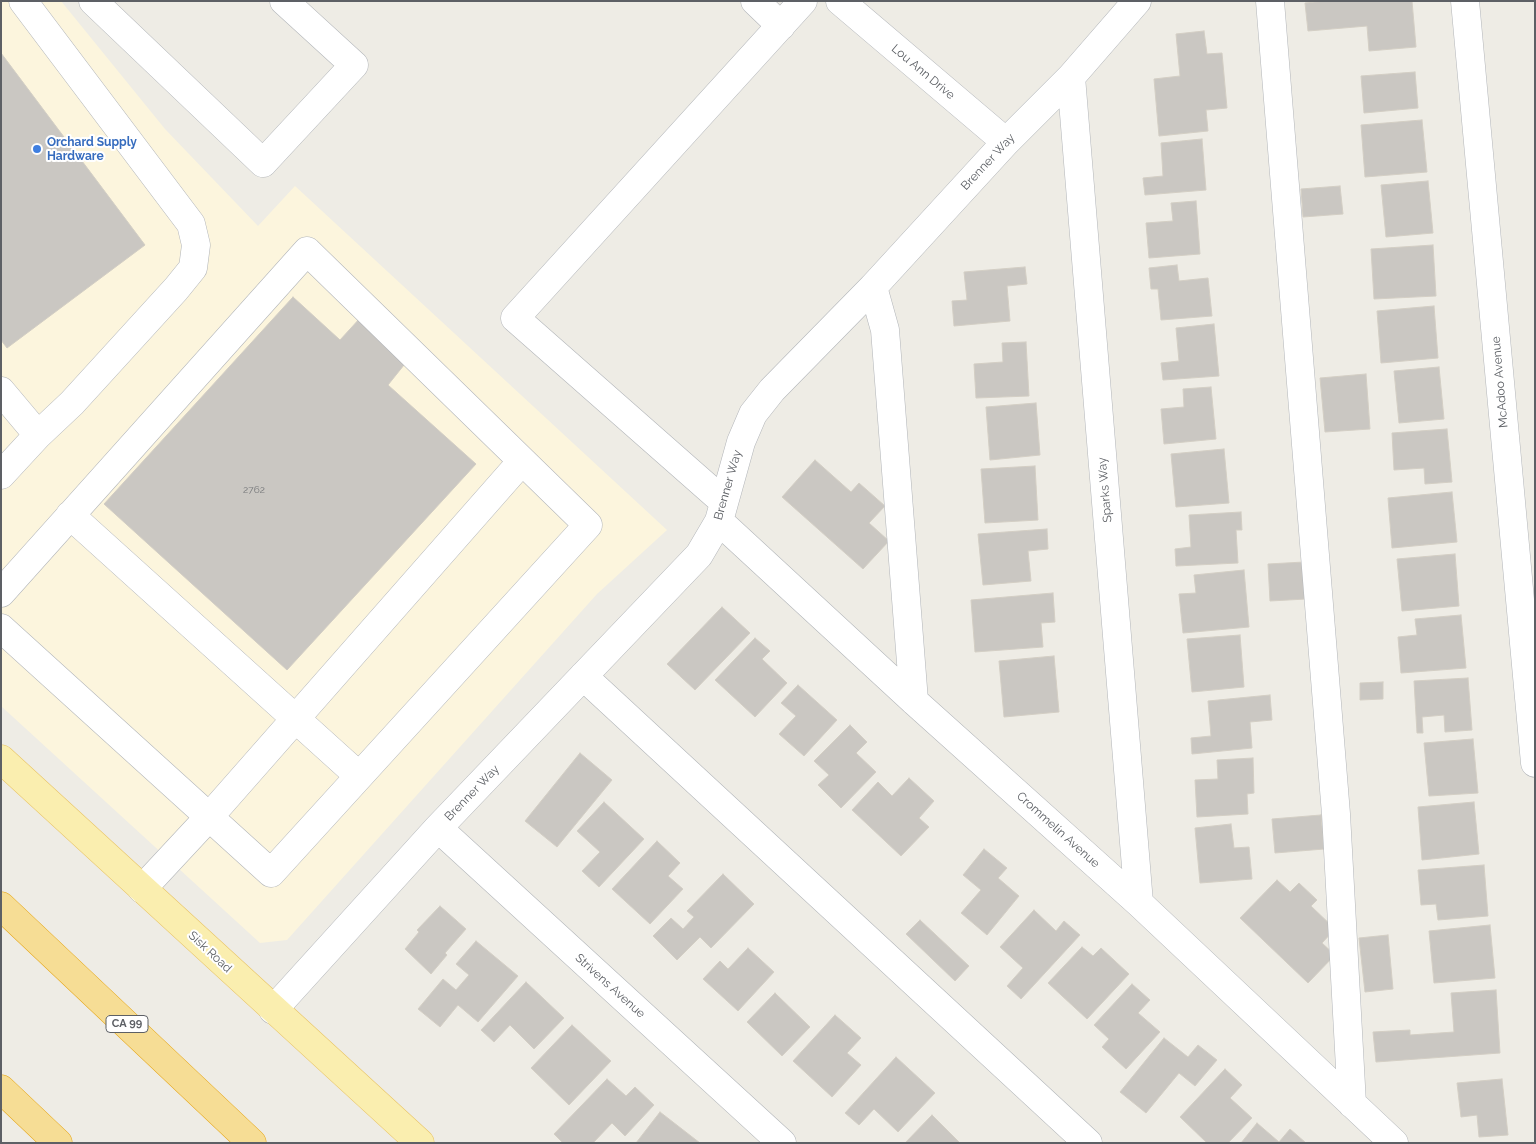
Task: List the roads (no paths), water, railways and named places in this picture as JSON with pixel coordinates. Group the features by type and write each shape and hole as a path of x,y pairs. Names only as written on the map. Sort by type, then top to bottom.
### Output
{"highway":[{"name":"CA 99","path":"1,906 252,1143"},
{"path":"1,1089 58,1143"}],"main road":[{"name":"Sisk Road","path":"1,759 420,1143"}],"street":[{"path":"1,475 72,402 176,289 193,268 196,245 191,224 23,1"},
{"path":"93,1 263,163 354,66 284,1"},
{"path":"755,1 781,26 803,1"},
{"name":"Lou Ann Drive","path":"840,1 1006,142"},
{"name":"Brenner Way","path":"273,1010 438,828 699,555 721,511 741,442 754,414 772,390 873,287 1006,142 1071,77 1137,1"},
{"path":"1270,1 1336,814 1352,1104"},
{"name":"McAdoo Avenue","path":"1465,1 1535,763"},
{"name":"Crommelin Avenue","path":"781,26 516,318 721,511 914,701 1139,903 1394,1143"},
{"name":"Sparks Way","path":"1071,77 1139,903"},
{"path":"1,593 307,251 588,525 271,873 1,628"},
{"path":"873,287 885,330 914,701"},
{"path":"1,391 38,435"},
{"path":"142,889 209,817 522,461"},
{"path":"70,515 359,776"},
{"path":"583,676 1088,1143"},
{"name":"Strivens Avenue","path":"438,828 782,1143"}],"place":[{"name":"Orchard Supply Hardware","path":"37,149"}]}
